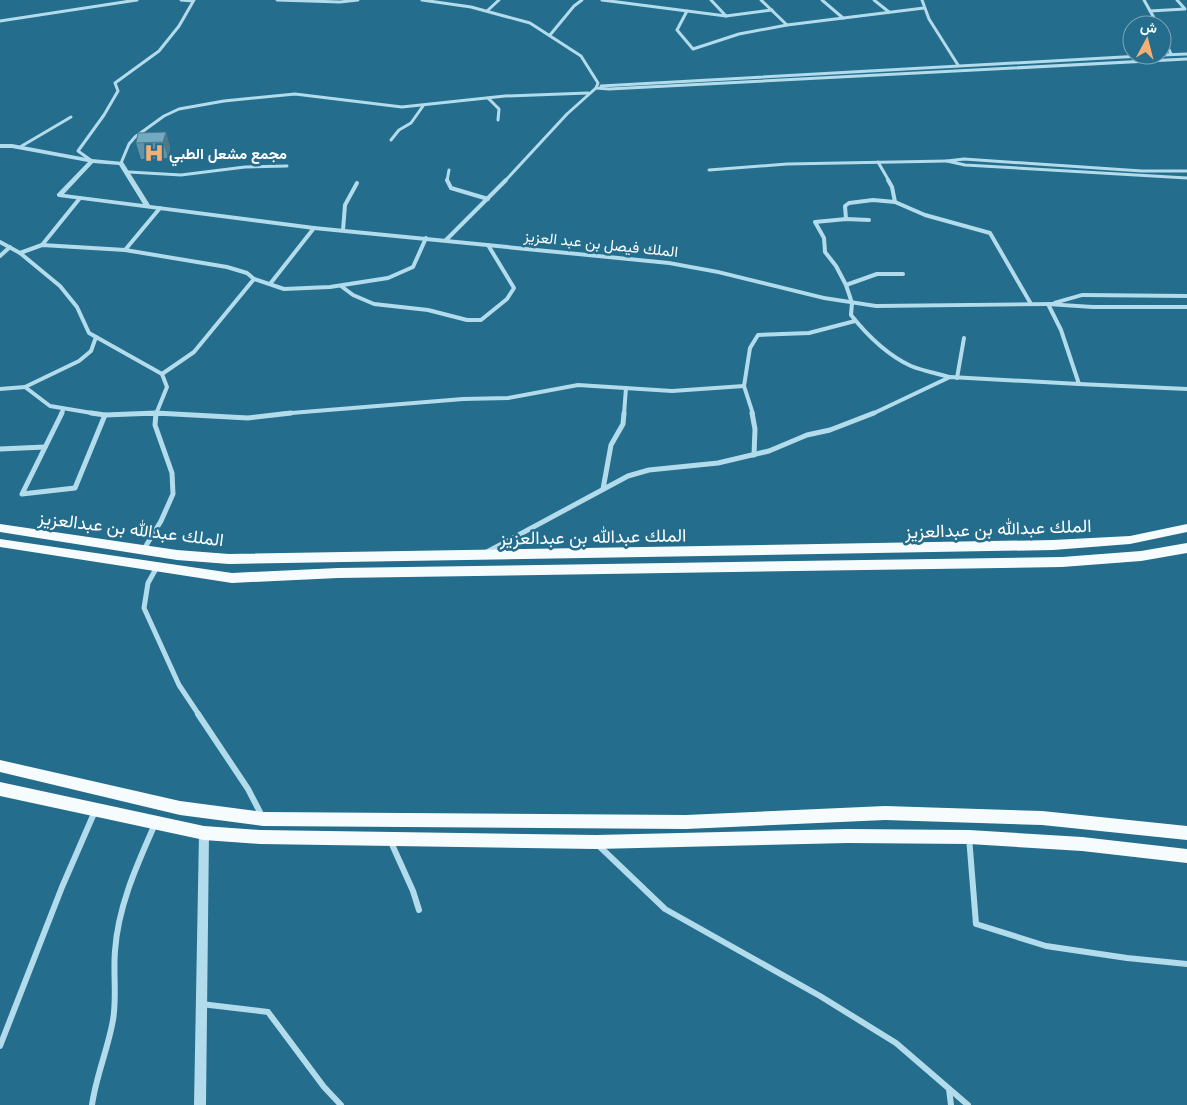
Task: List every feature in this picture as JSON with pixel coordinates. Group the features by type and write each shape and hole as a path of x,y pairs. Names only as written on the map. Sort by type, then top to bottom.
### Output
{"main road":[{"name":"الملك عبدالله بن عبدالعزيز","path":"0,528 177,555 229,559 1053,545 1130,540 1187,528"},
{"name":"الملك عبدالله بن عبدالعزيز","path":"0,543 232,578 338,573 1062,562 1140,556 1187,548"},
{"path":"0,766 180,808 263,819 677,822 885,813 1042,818 1187,833"},
{"path":"0,789 204,833 260,837 596,842 848,836 969,837 1082,844 1187,856"},
{"path":"260,837 263,819"}],"street":[{"path":"0,21 137,0"},
{"path":"92,161 78,151 104,115 118,90 115,83 119,78 138,68 161,49 192,6 194,0 181,0"},
{"path":"276,0 340,2 358,0"},
{"path":"422,0 432,0 487,11 530,23 581,56 595,76 598,83 596,88"},
{"path":"487,11 500,0"},
{"path":"550,35 574,6 582,0"},
{"path":"602,0 726,16 772,10"},
{"path":"646,5 650,0"},
{"path":"711,0 726,16"},
{"path":"761,0 787,25"},
{"path":"822,0 843,18"},
{"path":"874,0 889,12"},
{"path":"922,0 924,8 958,65"},
{"path":"1144,0 1152,15"},
{"path":"1150,11 1185,9 1176,0"},
{"path":"687,11 677,30 693,49 715,40 787,25 924,8"},
{"path":"1172,54 1187,54"},
{"path":"446,240 488,199 588,93 596,88 611,84 1122,57"},
{"path":"596,88 609,89 1187,59"},
{"path":"121,163 129,144 137,135 164,116 178,109 198,105 295,94 379,106 402,107 488,98 588,93"},
{"path":"488,98 499,109 498,120"},
{"path":"391,140 399,130 411,123 423,106"},
{"path":"20,147 71,117"},
{"path":"0,146 20,147 92,161 121,163 129,172 140,198 148,206"},
{"path":"709,170 787,164 947,161 964,159 1142,171 1187,171"},
{"name":"الملك فيصل بن عبد العزيز","path":"92,161 59,195 314,228 670,263 718,272 824,298 876,306 1048,304 1093,307 1187,307"},
{"path":"947,161 965,165 1187,178"},
{"path":"878,162 892,187 895,202"},
{"path":"129,172 181,176 245,167 287,166"},
{"path":"449,170 447,180 451,188 488,199"},
{"path":"343,230 342,215 347,198 357,183"},
{"path":"42,246 80,198"},
{"path":"846,219 845,206 849,203 873,200 895,202 925,214 990,233 1031,304"},
{"path":"125,250 160,208"},
{"path":"869,220 817,221 815,225 824,238 827,256 836,266 846,285 852,303 851,315 855,321 886,350 910,366 957,378 1093,386 1187,388"},
{"path":"270,284 314,228"},
{"path":"20,253 42,246 125,250 227,267 247,273 254,279 284,289 341,286 388,278 413,267 426,238"},
{"path":"0,242 20,253 70,296 89,333 162,374 167,387 156,413 156,425 172,473 173,494 161,521 144,549"},
{"path":"341,286 354,296 376,305 389,308 427,310 461,320 481,320 507,299 514,288 488,245"},
{"path":"0,256 10,247"},
{"path":"846,285 877,274 903,274"},
{"path":"162,374 194,352 254,279"},
{"name":"الملك فيصل بن عبد العزيز","path":"1048,304 1082,295 1187,296"},
{"path":"1048,304 1061,330 1079,384"},
{"path":"754,455 755,430 752,404 744,386 750,348 758,335 809,333 855,321"},
{"path":"0,395 2,389 25,387 79,361 91,351 96,337"},
{"path":"957,378 964,338"},
{"path":"480,555 628,476 649,470 718,463 754,455 806,435 830,430 867,416 950,377"},
{"path":"25,387 50,406 63,410 105,416 156,413 248,418 286,413 463,399 484,400 542,393 578,385 672,391 744,386"},
{"path":"603,489 611,445 623,424 626,388"},
{"path":"63,410 22,494 75,488 105,416"},
{"path":"0,449 45,447"},
{"path":"157,567 148,584 144,608 179,685 248,789 263,819"},
{"path":"0,1046 62,887 96,811"},
{"path":"92,1105 97,1070 113,1019 115,950 122,908 133,874 156,824"},
{"path":"200,1105 204,833"},
{"path":"969,837 976,924 1046,946 1127,958 1187,964"},
{"path":"389,839 413,891 419,910"},
{"path":"596,842 665,909 820,996 888,1038 968,1105"},
{"path":"201,1004 268,1012 324,1087 341,1105"},
{"path":"948,1088 951,1105"}],"building":[{"path":"166,132 163,142 136,143 138,133"}],"place":[{"name":"مجمع مشعل الطبي","path":"154,153"}]}
